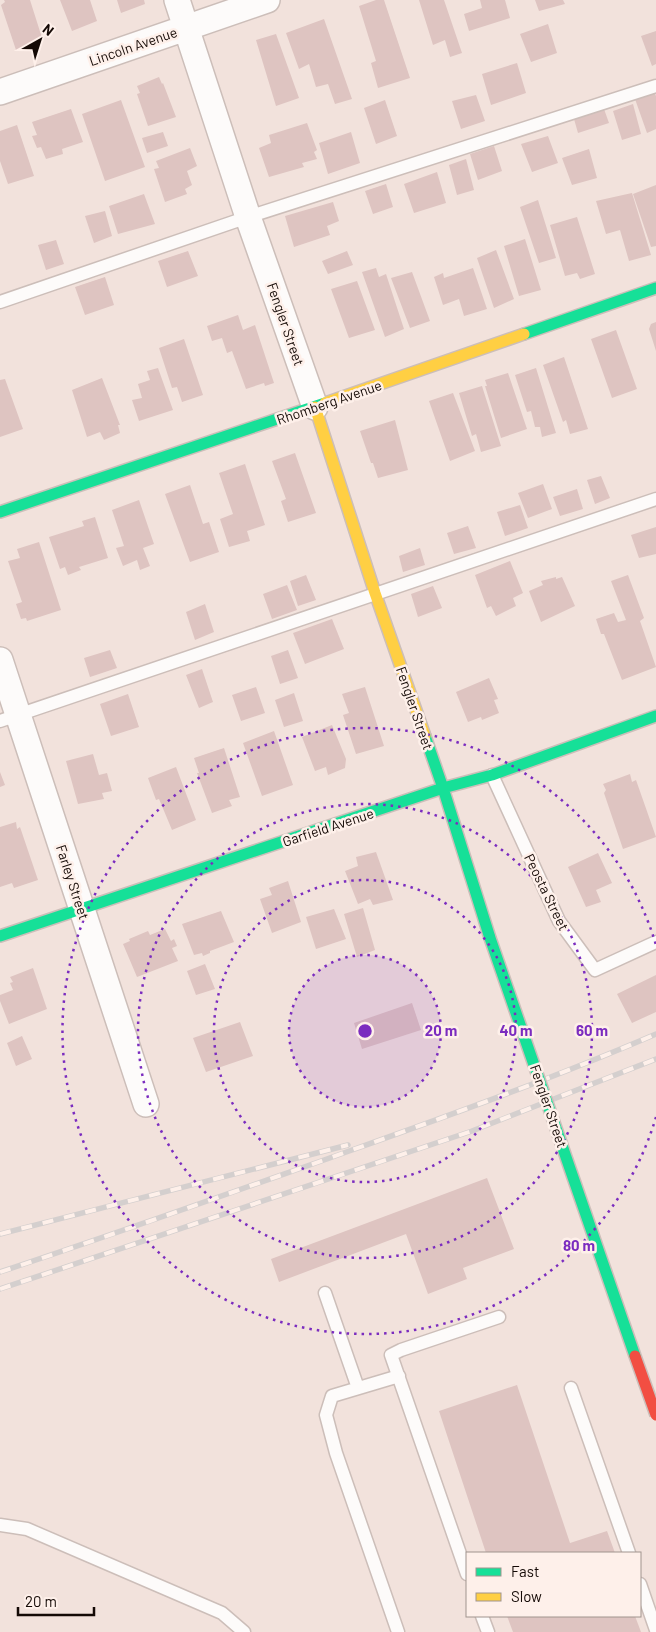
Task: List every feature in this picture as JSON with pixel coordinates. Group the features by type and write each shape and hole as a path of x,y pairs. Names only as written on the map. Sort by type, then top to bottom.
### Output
{"main road":[{"name":"Rhomberg Avenue","path":"0,512 316,407 656,288"},
{"name":"Fengler Street","path":"316,407 375,594 444,788 490,938 656,1415"},
{"name":"Garfield Avenue","path":"0,936 444,788 492,775 656,716"}],"street":[{"name":"Fengler Street","path":"177,0 248,217 316,407"},
{"name":"Lincoln Avenue","path":"0,92 267,0"},
{"name":"Farley Street","path":"0,660 9,718 82,909 146,1104"}],"lane":[{"path":"0,302 248,217 656,86"},
{"path":"9,718 656,499"},
{"name":"Peosta Street","path":"492,775 559,921 595,970 656,942"},
{"path":"325,1293 358,1388"},
{"path":"466,1571 391,1355 499,1317"},
{"path":"398,1632 336,1453 326,1415 332,1396 399,1376"},
{"path":"571,1388 629,1552"},
{"path":"0,1525 27,1529 222,1613 244,1632"},
{"path":"641,1587 656,1630"},
{"path":"482,1617 488,1632"}],"building":[{"path":"4,0 30,0 43,41 16,50 1,5 5,2"},
{"path":"60,0 90,0 97,21 72,31"},
{"path":"117,0 144,0 145,4 121,13"},
{"path":"376,0 384,0 410,78 378,88 371,63 376,61 359,6"},
{"path":"419,0 444,0 462,53 450,57 445,40 433,45"},
{"path":"480,0 505,0 510,18 469,31 464,14 482,8"},
{"path":"535,0 563,0 565,4 539,11"},
{"path":"324,19 352,99 335,104 328,84 316,87 309,64 299,69 286,33"},
{"path":"548,24 557,53 531,62 520,34"},
{"path":"656,31 656,64 652,66 641,36"},
{"path":"276,34 299,98 276,106 256,40"},
{"path":"517,63 526,93 491,105 482,74"},
{"path":"159,77 176,117 148,126 137,94 140,93 137,86"},
{"path":"654,92 656,96 656,129 647,133 635,99"},
{"path":"476,95 485,121 461,129 452,101"},
{"path":"121,100 145,167 105,181 82,114"},
{"path":"385,100 397,136 376,144 364,108"},
{"path":"633,104 641,134 622,140 613,111"},
{"path":"71,109 83,142 62,149 63,154 46,159 41,147 37,148 32,136 37,135 32,122"},
{"path":"604,109 609,123 578,133 574,119"},
{"path":"307,123 317,150 314,152 317,159 302,163 304,167 269,177 259,148 271,143 269,135"},
{"path":"17,125 34,176 8,184 0,161 0,131"},
{"path":"163,132 168,146 147,153 142,138"},
{"path":"351,132 360,163 328,174 319,143"},
{"path":"548,136 558,163 532,172 521,144"},
{"path":"494,146 502,171 478,180 470,154"},
{"path":"190,148 197,166 187,171 192,185 185,189 187,194 165,202 154,169 159,168 156,161"},
{"path":"589,149 597,178 572,185 562,158"},
{"path":"466,159 474,190 457,195 449,165"},
{"path":"437,172 446,203 414,213 404,184"},
{"path":"386,184 393,207 373,214 365,191"},
{"path":"656,185 656,246 651,247 633,194"},
{"path":"632,193 651,255 629,261 620,230 606,234 596,201"},
{"path":"144,194 155,224 118,234 109,206"},
{"path":"538,200 556,258 539,263 520,207"},
{"path":"333,202 339,221 327,226 330,235 294,247 285,216"},
{"path":"105,211 112,236 94,243 85,216"},
{"path":"577,217 595,274 580,279 577,273 565,276 550,225"},
{"path":"525,239 541,290 519,296 504,246"},
{"path":"56,240 64,264 46,270 38,245"},
{"path":"496,250 514,299 494,308 477,258"},
{"path":"188,251 198,276 167,287 158,261"},
{"path":"347,251 353,265 328,274 322,261"},
{"path":"376,268 379,277 386,274 404,329 385,337 362,272"},
{"path":"473,268 487,309 464,316 459,299 443,305 434,277 443,273 444,278"},
{"path":"412,272 430,321 410,328 391,278"},
{"path":"105,277 114,305 85,315 75,287"},
{"path":"357,281 375,330 349,338 331,289"},
{"path":"238,315 243,330 255,325 274,383 265,386 264,383 246,389 232,351 227,353 222,338 212,341 207,326"},
{"path":"656,322 656,351 649,329 651,324"},
{"path":"616,330 637,389 612,398 591,339"},
{"path":"184,339 203,395 182,402 177,387 172,388 159,348"},
{"path":"564,357 588,429 570,434 566,420 563,422 543,365"},
{"path":"158,368 173,410 139,421 132,400 142,398 138,384 150,380 147,371"},
{"path":"536,368 556,433 542,437 540,427 535,427 531,411 527,412 515,375"},
{"path":"508,373 527,429 501,438 485,386 487,386 485,380"},
{"path":"102,378 120,425 118,425 120,433 104,440 100,432 87,437 72,390"},
{"path":"5,379 23,429 0,437 0,380"},
{"path":"482,386 501,446 481,452 476,434 472,436 459,393"},
{"path":"453,393 475,451 450,461 429,401"},
{"path":"395,420 408,470 378,478 360,431"},
{"path":"295,453 316,513 288,522 281,501 286,499 272,461"},
{"path":"245,464 265,525 247,531 250,541 229,547 220,519 233,514 219,473"},
{"path":"601,476 610,498 595,504 587,480"},
{"path":"543,484 552,509 528,518 518,493"},
{"path":"190,485 203,524 209,522 219,552 190,562 165,494"},
{"path":"577,489 583,509 560,516 553,497"},
{"path":"139,500 154,544 143,548 150,566 140,570 137,560 123,566 116,548 124,546 112,510"},
{"path":"520,505 528,528 505,536 497,512"},
{"path":"95,517 108,558 79,567 81,570 68,575 65,567 60,569 49,537 84,526 82,521"},
{"path":"468,526 476,548 454,554 447,533"},
{"path":"656,527 656,554 639,558 631,535"},
{"path":"39,542 61,610 27,621 26,618 21,619 16,604 22,602 8,561 20,558 17,549"},
{"path":"420,548 425,565 403,572 399,556"},
{"path":"510,561 523,593 513,598 516,606 496,616 491,606 487,608 475,575"},
{"path":"306,575 316,600 298,606 290,581"},
{"path":"628,575 644,618 640,621 656,667 622,680 596,619 614,613 618,622 626,620 611,581"},
{"path":"556,577 556,579 562,577 575,606 541,622 529,591 543,585 541,581"},
{"path":"287,585 297,610 272,619 263,594"},
{"path":"433,586 442,608 418,617 411,594"},
{"path":"205,604 214,632 195,640 186,612"},
{"path":"332,619 344,649 305,664 293,633"},
{"path":"110,650 117,668 90,677 84,658"},
{"path":"288,650 298,678 280,684 271,656"},
{"path":"202,669 213,702 199,708 186,675"},
{"path":"489,678 498,699 494,700 499,713 482,720 481,717 468,722 456,692"},
{"path":"256,687 265,713 241,721 232,695"},
{"path":"365,687 384,746 356,754 343,715 349,713 342,694"},
{"path":"294,693 303,721 284,727 275,700"},
{"path":"128,694 139,727 111,736 100,704"},
{"path":"332,725 346,759 345,768 328,775 326,767 315,771 302,737"},
{"path":"274,731 293,785 262,796 243,743"},
{"path":"224,748 240,797 229,800 232,806 212,813 197,773 199,773 194,758"},
{"path":"93,754 99,775 107,773 112,791 102,793 104,799 78,804 66,761"},
{"path":"176,767 196,820 172,830 159,799 156,800 148,778"},
{"path":"0,772 5,785 0,787"},
{"path":"630,774 632,782 636,780 656,837 623,849 604,793 606,790 603,784"},
{"path":"16,822 17,829 20,827 38,880 14,888 12,883 0,887 0,827"},
{"path":"376,852 393,900 373,905 370,899 358,904 345,871 358,866 356,857"},
{"path":"598,853 612,883 596,890 601,902 586,907 568,867"},
{"path":"288,881 301,922 272,933 260,899 272,895 269,888"},
{"path":"363,908 375,950 357,957 344,914"},
{"path":"334,909 346,939 316,949 306,917"},
{"path":"221,911 234,942 210,951 210,953 203,956 202,953 194,955 182,924"},
{"path":"165,929 171,941 174,939 177,946 172,948 178,961 137,977 123,944 130,941 129,939 148,931 150,935"},
{"path":"205,964 215,989 196,995 187,971"},
{"path":"33,968 47,1009 9,1024 0,1001 0,995 13,990 10,983 13,982 10,977"},
{"path":"656,975 656,1012 632,1023 617,994"},
{"path":"412,1003 421,1030 362,1049 354,1023"},
{"path":"240,1022 253,1056 206,1072 193,1038"},
{"path":"22,1036 32,1059 16,1066 7,1043"},
{"path":"487,1178 514,1249 463,1268 467,1279 428,1294 406,1234 279,1282 271,1259"},
{"path":"517,1385 570,1543 607,1531 615,1552 486,1552 439,1411"},
{"path":"507,1617 635,1617 641,1632 513,1632"}],"railway":[{"path":"0,1272 203,1203 450,1115 574,1068 656,1034"},
{"path":"0,1289 472,1131 656,1059"},
{"path":"0,1234 348,1145"}],"traffic: fast":[{"path":"524,334 656,288"},
{"path":"0,512 325,403"},
{"path":"0,936 443,788 492,775 656,716"},
{"path":"425,736 490,938"},
{"path":"490,938 635,1356"}],"traffic: slow":[{"path":"325,403 524,334"},
{"path":"315,407 375,593 425,736"}],"traffic: jam":[{"path":"635,1356 656,1415"}]}
